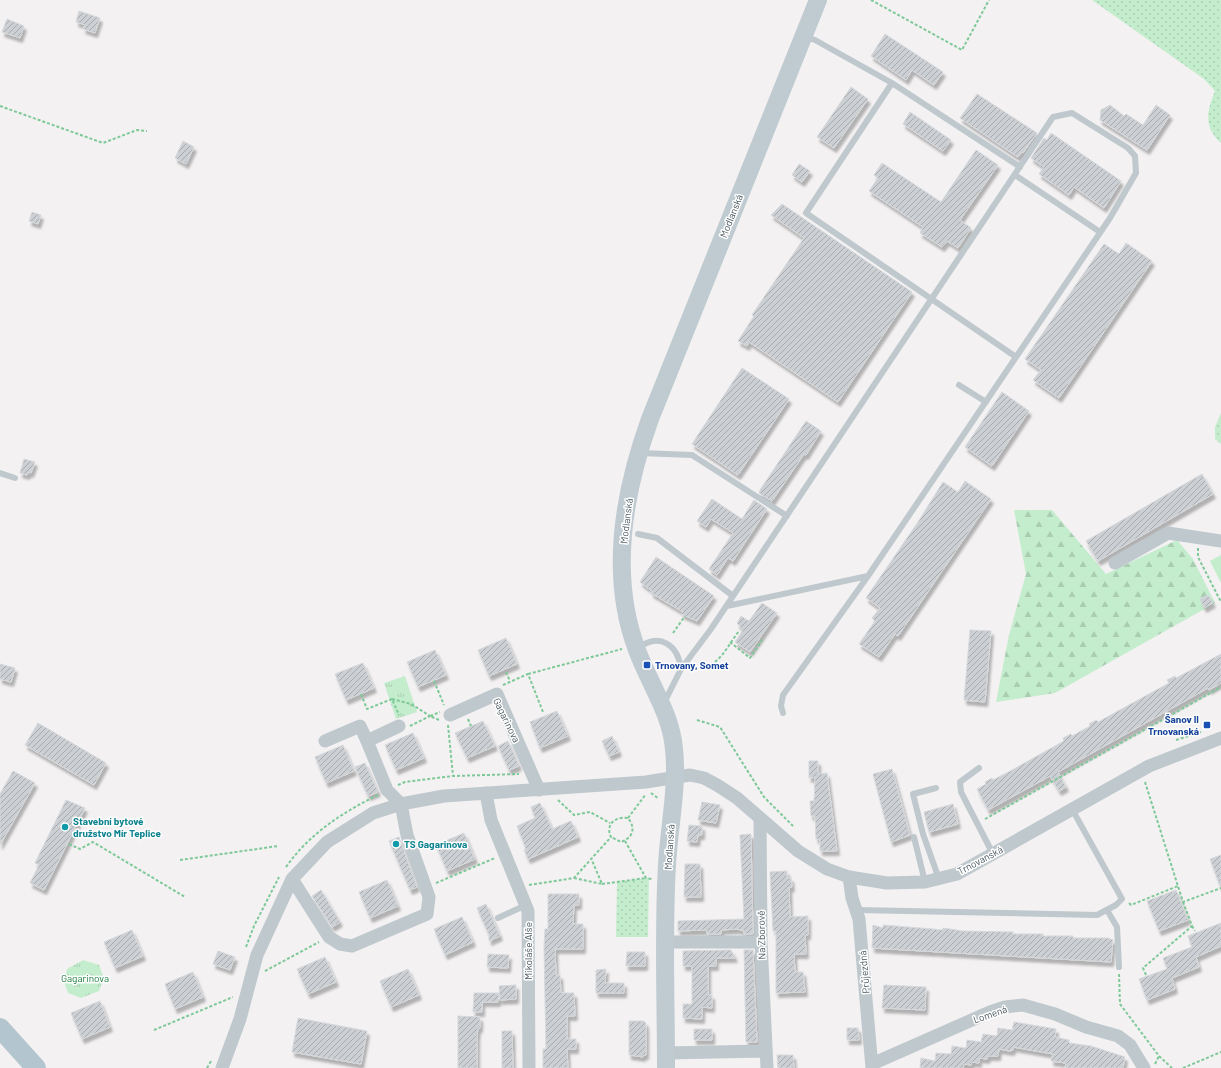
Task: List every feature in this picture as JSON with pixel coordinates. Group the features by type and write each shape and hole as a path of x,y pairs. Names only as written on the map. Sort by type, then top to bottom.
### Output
{"main road":[{"path":"0,1028 36,1068"}],"street":[{"name":"Modlanská","path":"666,1060 667,866 675,777 674,743 662,706 636,647 623,588 623,555 628,506 638,453 652,412 818,0"},
{"path":"1115,563 1168,533 1221,541"},
{"name":"Gagarinova","path":"449,720 497,694 539,790"},
{"path":"366,741 400,723"},
{"path":"287,876 329,937 340,944 352,946 427,914 429,897 407,835 401,804 388,790 360,726 325,741"},
{"name":"Trnovanská","path":"675,777 690,775 704,778 717,785 737,798 777,834 812,860 827,869 849,877 887,883 925,882 957,874 1141,770 1221,738"},
{"path":"222,1068 238,1027 257,955 287,876 327,842 373,814 401,804 444,796 646,782 675,777"},
{"name":"Mikoláše Alše","path":"486,793 491,820 528,911 528,1068"},
{"name":"Na Zborově","path":"760,818 761,942 767,1068"},
{"name":"Průjezdná","path":"849,877 852,898 859,919 872,1066"},
{"path":"666,942 761,942"},
{"name":"Lomená","path":"872,1066 990,1012 1006,1007 1023,1005 1055,1014 1086,1027 1118,1036 1130,1045 1144,1068"},
{"path":"666,1060 766,1051"}],"lane":[{"path":"803,36 815,40 892,83 1020,167"},
{"path":"892,83 806,213 1016,357"},
{"path":"662,706 681,669 727,606 1053,117 1072,113 1128,148 1135,156 1136,173 1100,232 986,402 868,576 783,695 781,706 783,713"},
{"path":"1015,175 1100,232"},
{"path":"959,385 986,402"},
{"path":"638,453 692,455 786,516"},
{"path":"0,474 15,478"},
{"path":"638,534 657,538 733,596"},
{"path":"727,606 868,576"},
{"path":"636,647 651,641 661,641 668,644 680,660 681,669"},
{"path":"979,768 960,782 962,792 993,854"},
{"path":"936,788 913,794 923,834 939,879"},
{"path":"857,910 1097,915 1116,905 1122,899 1072,809"},
{"path":"914,837 925,882"},
{"path":"498,918 526,905"},
{"path":"1107,910 1118,927 1119,966"}],"path":[{"path":"871,0 962,50 989,0"},
{"path":"0,106 103,143 137,130 147,131"},
{"path":"1198,537 1198,557 1221,602"},
{"path":"673,633 685,616"},
{"path":"715,662 722,656 730,642 739,631"},
{"path":"730,642 750,658 763,639"},
{"path":"497,694 495,688 528,674 636,647"},
{"path":"506,672 510,682"},
{"path":"528,674 543,712"},
{"path":"430,716 446,710 434,680"},
{"path":"977,823 1221,687"},
{"path":"361,694 367,709 392,700 411,704 430,716 449,720 453,776"},
{"path":"392,700 400,723"},
{"path":"697,720 720,728 764,797 793,826"},
{"path":"1176,740 1206,730"},
{"path":"1141,770 1183,902 1195,931"},
{"path":"286,868 324,826 345,812 405,782 453,776 532,774"},
{"path":"610,823 616,819 628,818 646,795 646,782"},
{"path":"556,789 557,800 574,815 590,812 610,823"},
{"path":"610,823 609,833 611,837 618,841 625,840 630,837 633,830 628,818"},
{"path":"574,878 611,837"},
{"path":"625,840 646,878"},
{"path":"69,844 80,849 93,842 185,897"},
{"path":"180,860 278,846"},
{"path":"426,887 505,854"},
{"path":"591,858 602,884"},
{"path":"245,952 264,904 287,876"},
{"path":"518,887 574,878 602,884 646,878 655,879"},
{"path":"1122,899 1131,905 1178,886"},
{"path":"1183,902 1221,888"},
{"path":"1146,975 1144,968 1192,926"},
{"path":"253,971 263,972 329,937"},
{"path":"1119,966 1120,1004 1159,1056 1172,1068"},
{"path":"154,1030 233,997 231,1003"},
{"path":"1183,1068 1221,1052"},
{"path":"1154,1068 1159,1056"},
{"path":"207,1068 213,1058"}],"green space":[{"path":"1092,0 1221,0 1221,143 1211,131 1208,118 1210,105 1215,91 1204,79"},
{"path":"1221,413 1221,444 1215,439 1215,427"},
{"path":"1014,510 1052,510 1106,574 1177,540 1193,559 1215,603 1055,693 996,702 1009,635 1026,574"},
{"path":"1221,555 1221,583 1210,561"},
{"path":"405,676 417,712 396,719 384,683"},
{"path":"649,878 648,937 616,937 617,882"},
{"name":"Gagarinova","path":"83,960 99,965 104,978 99,991 81,998 68,993 64,982 67,969"}],"building":[{"path":"79,11 100,18 95,33 83,29 85,25 76,22"},
{"path":"7,19 24,26 20,38 2,32"},
{"path":"885,34 943,72 934,85 912,70 906,80 871,56"},
{"path":"851,87 868,99 834,148 817,137"},
{"path":"977,94 1037,133 1023,153 1022,152 1018,157 960,118"},
{"path":"1110,105 1124,116 1126,114 1143,125 1156,105 1170,115 1147,150 1100,120 1101,110"},
{"path":"910,112 951,140 943,151 903,124"},
{"path":"1051,133 1121,181 1104,208 1074,187 1069,195 1039,174 1044,167 1031,158 1044,138 1047,140"},
{"path":"183,141 194,147 186,164 175,158"},
{"path":"976,150 998,165 960,220 971,228 958,248 947,241 942,247 920,233 923,227 869,191 878,178 874,175 882,163 941,202"},
{"path":"799,164 810,171 802,182 792,175"},
{"path":"782,204 912,292 838,402 749,342 747,346 738,341 754,316 752,315 804,238 771,215"},
{"path":"32,212 41,215 38,224 29,221"},
{"path":"1126,243 1152,261 1059,398 1033,380 1041,370 1025,359 1104,244 1119,254"},
{"path":"742,368 789,399 738,475 692,444"},
{"path":"1002,392 1029,411 992,466 965,447"},
{"path":"806,421 821,431 806,455 804,454 772,501 759,493 760,490"},
{"path":"24,459 35,462 31,473 29,472 27,475 20,473"},
{"path":"1202,474 1213,494 1098,561 1086,541"},
{"path":"965,481 991,499 898,636 895,634 879,657 859,644 875,621 872,618 880,608 866,598 918,522 943,482 958,492"},
{"path":"712,499 742,519 754,500 767,509 733,561 728,558 717,575 709,569 733,533 711,519 706,527 697,521"},
{"path":"656,557 714,596 697,621 681,614 683,612 651,593 652,591 640,582"},
{"path":"1208,595 1213,603 1204,608 1200,599"},
{"path":"762,603 777,613 750,652 735,642 743,630 737,623 741,616 749,621"},
{"path":"970,630 991,631 985,702 964,700"},
{"path":"506,638 517,664 489,676 478,650"},
{"path":"435,650 446,675 418,687 407,662"},
{"path":"1221,654 1221,683 1209,690 1208,688 1058,772 1066,787 1059,791 1050,776 988,810 977,789 986,784 985,782 992,778 993,780 1012,770 1064,741 1063,738 1071,734 1072,736 1090,726 1089,724 1096,720 1098,722 1169,683 1167,680 1175,676 1176,678"},
{"path":"363,663 374,688 346,700 335,674"},
{"path":"0,664 15,668 11,682 0,679"},
{"path":"557,711 568,736 540,748 530,722"},
{"path":"483,721 495,746 467,758 455,733"},
{"path":"38,723 106,763 94,785 25,745"},
{"path":"413,733 424,758 396,770 385,745"},
{"path":"612,736 619,752 609,756 602,741"},
{"path":"508,741 519,766 509,770 498,746"},
{"path":"343,745 354,771 326,783 315,757"},
{"path":"809,761 818,761 818,774 827,773 837,851 820,851 820,839 816,839 815,816 811,816 810,801 814,801 815,777 809,778"},
{"path":"365,763 378,792 368,796 355,767"},
{"path":"892,769 910,835 891,842 873,774"},
{"path":"13,771 35,783 0,845 0,794"},
{"path":"66,800 85,808 44,890 30,883 39,865 35,863"},
{"path":"702,802 720,805 716,823 698,820"},
{"path":"540,803 552,829 571,821 578,837 528,859 524,850 526,849 517,826 535,818 531,807"},
{"path":"953,804 958,824 929,832 924,812"},
{"path":"689,825 702,826 702,835 698,835 697,842 687,841"},
{"path":"464,833 475,859 447,871 436,845"},
{"path":"751,834 753,934 744,934 744,931 737,929 721,930 721,934 707,934 707,931 705,930 678,931 678,921 744,919 740,835"},
{"path":"399,837 417,887 410,890 389,841"},
{"path":"1221,855 1221,886 1220,886 1210,859"},
{"path":"685,864 700,864 701,897 684,897"},
{"path":"787,871 787,878 791,878 792,887 789,888 790,917 808,916 808,935 805,935 806,954 794,954 795,972 803,972 805,992 776,993 776,931 773,931 770,872"},
{"path":"387,880 398,906 370,918 359,892"},
{"path":"321,890 340,922 332,927 312,896"},
{"path":"1176,890 1188,920 1159,931 1147,901"},
{"path":"548,894 579,894 579,905 574,905 573,924 583,924 583,949 555,949 556,975 560,975 561,993 574,993 575,1016 567,1016 567,1039 576,1039 576,1049 567,1049 568,1068 543,1068 543,1049 546,1049 544,947 545,929 548,929"},
{"path":"486,904 500,936 489,941 489,935 477,908"},
{"path":"462,917 473,942 445,955 434,929"},
{"path":"1221,923 1221,946 1196,957 1199,967 1172,978 1175,989 1147,1000 1139,979 1167,969 1163,958 1192,947 1188,936"},
{"path":"873,925 883,928 883,925 943,930 943,928 963,931 1013,932 1013,934 1043,934 1043,936 1073,936 1073,938 1108,938 1113,940 1111,962 872,948"},
{"path":"132,930 143,956 115,968 104,942"},
{"path":"731,950 735,958 716,958 716,966 708,966 708,995 712,995 712,1008 702,1007 702,1019 683,1018 683,1004 692,1004 692,966 683,966 683,951"},
{"path":"744,950 753,950 757,1042 746,1042"},
{"path":"218,951 235,957 230,970 213,964"},
{"path":"627,952 645,952 645,966 626,966"},
{"path":"488,954 509,955 508,968 487,967"},
{"path":"325,957 336,982 308,994 297,969"},
{"path":"408,969 419,995 391,1007 380,981"},
{"path":"606,969 605,983 624,983 624,993 596,993 596,970"},
{"path":"193,972 203,997 175,1009 165,984"},
{"path":"516,985 516,999 500,1000 499,986"},
{"path":"884,985 926,987 925,1010 882,1008"},
{"path":"474,993 499,993 498,1002 482,1002 482,1012 473,1012"},
{"path":"100,1001 110,1027 82,1039 71,1013"},
{"path":"458,1016 480,1017 480,1028 478,1028 477,1037 477,1068 458,1068"},
{"path":"298,1018 367,1031 361,1064 292,1052"},
{"path":"629,1021 644,1021 646,1024 646,1055 643,1055 643,1057 629,1055"},
{"path":"1014,1022 1056,1029 1055,1037 1069,1040 1069,1043 1091,1046 1125,1057 1123,1068 1065,1068 1066,1063 1051,1061 1053,1054 1013,1047 1013,1050 1010,1051 999,1049 998,1056 988,1056 987,1059 979,1058 979,1063 972,1062 971,1065 964,1064 963,1068 920,1068 921,1058 935,1061 936,1053 951,1054 952,1046 966,1048 967,1040 981,1042 983,1034 997,1036 998,1028 1012,1030"},
{"path":"847,1028 858,1028 859,1040 847,1040"},
{"path":"694,1029 712,1029 712,1040 694,1040"},
{"path":"502,1031 512,1031 513,1068 502,1068"},
{"path":"777,1055 793,1055 794,1068 778,1068"}],"place":[{"name":"Trnovany, Somet","path":"647,665"},
{"name":"Šanov II Trnovanská","path":"1207,725"},
{"name":"Stavební bytové družstvo Mír Teplice","path":"65,827"},
{"name":"TS Gagarinova","path":"396,844"}]}
